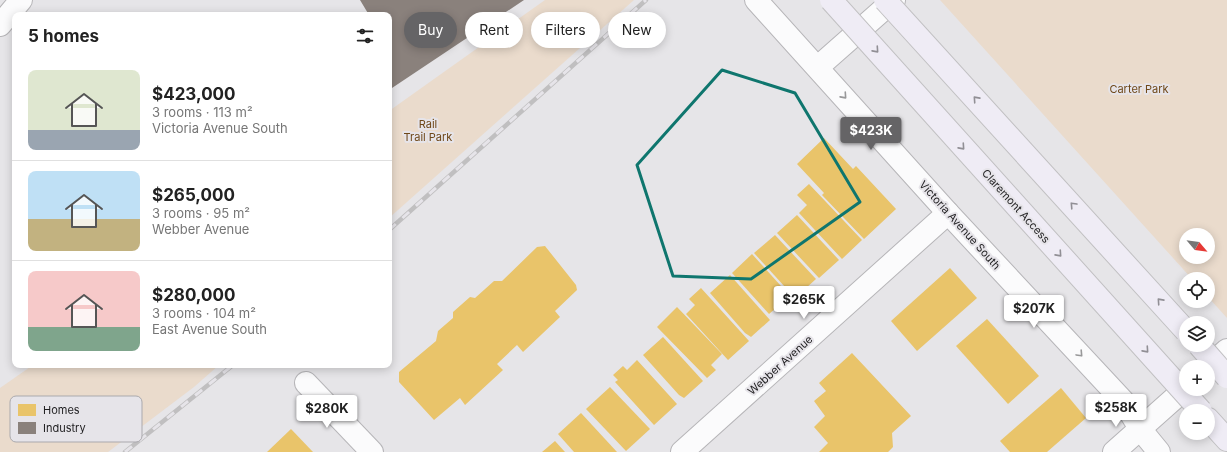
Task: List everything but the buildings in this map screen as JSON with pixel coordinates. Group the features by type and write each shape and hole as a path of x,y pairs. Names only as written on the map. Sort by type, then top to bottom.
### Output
{"main road":[{"name":"Claremont Access","path":"831,0 1195,404"},
{"path":"885,0 1179,323"},
{"path":"1205,352 1227,377"},
{"path":"1215,427 1226,439"}],"street":[{"path":"0,25 21,0"},
{"name":"Victoria Avenue South","path":"756,0 948,213 1123,401 1140,430 1159,452"},
{"path":"818,67 894,0"},
{"name":"Webber Avenue","path":"682,452 948,213"},
{"path":"1215,361 1227,350"},
{"path":"306,383 372,452"},
{"path":"1114,452 1179,394"}],"highlighted area":[{"path":"722,70 795,93 860,202 751,279 673,276 637,165"}],"green space":[{"name":"Rail Trail Park","path":"545,0 634,0 621,12 608,12 608,23 600,30 600,12 531,12 531,48 580,48 392,215 392,109 478,48 523,48 523,16"},
{"name":"Carter Park","path":"940,0 1227,0 1227,318 1215,305 1215,272 1186,272"},
{"path":"29,368 216,368 194,387 142,426 142,396 10,396 10,442 121,442 108,452 0,452 0,388"}],"railway":[{"path":"392,227 646,0"},
{"path":"142,438 229,368"},
{"path":"125,452 137,442"}]}
